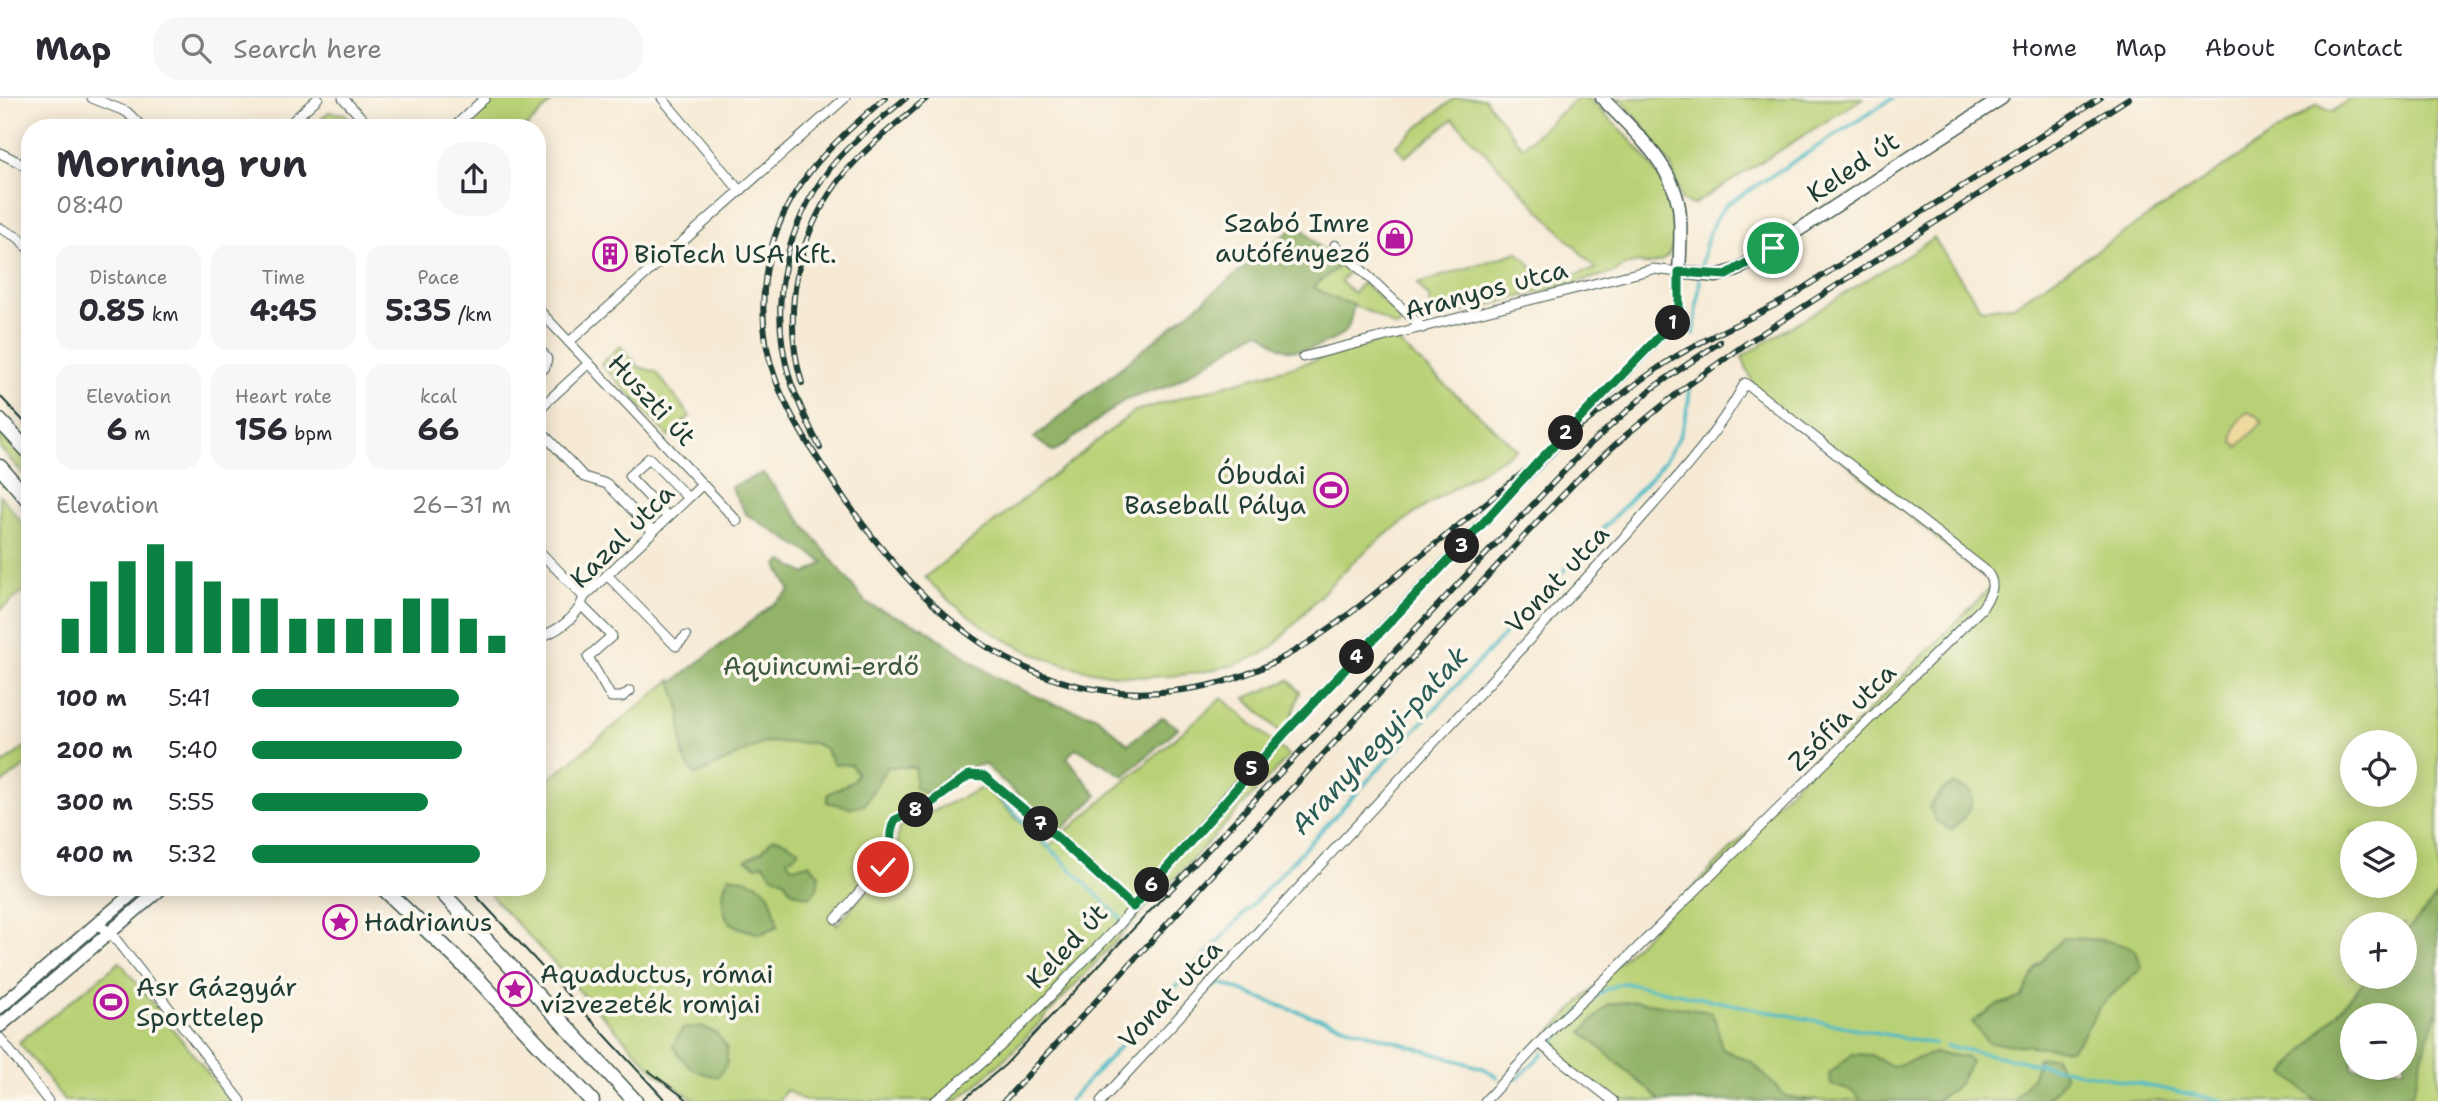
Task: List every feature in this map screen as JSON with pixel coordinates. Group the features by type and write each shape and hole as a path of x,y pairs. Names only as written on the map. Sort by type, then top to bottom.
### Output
{"main road":[{"path":"0,421 21,443"},
{"path":"0,467 21,492"},
{"path":"391,896 475,976 592,1101"},
{"path":"445,896 635,1101"}],"street":[{"path":"92,98 127,112 134,119"},
{"path":"295,119 318,98"},
{"path":"343,98 363,119"},
{"path":"463,119 485,98"},
{"path":"662,98 740,191"},
{"path":"569,342 845,98"},
{"path":"1602,98 1647,145 1670,180 1680,216 1685,273"},
{"name":"Keled út","path":"936,1101 971,1075 1005,1044 1122,921 1275,744 1539,461 1674,321 1679,314 1685,273 1714,276 1733,272 2002,98"},
{"path":"0,153 21,164"},
{"path":"0,228 21,240"},
{"path":"1335,245 1423,328"},
{"name":"Aranyos utca","path":"1303,357 1653,269 1685,273"},
{"name":"Huszti út","path":"546,318 737,521"},
{"path":"546,403 589,363"},
{"name":"Zsófia utca","path":"1485,1101 1539,1043 1982,608 1991,594 1992,577 1985,570 1745,383"},
{"name":"Vonat utca","path":"1101,1101 1630,531 1710,439 1745,383"},
{"path":"546,437 584,477 607,484 653,531"},
{"path":"668,517 629,476 649,457 688,498"},
{"name":"Kazal utca","path":"546,636 552,635 607,575 702,485"},
{"path":"546,559 612,636 588,657 611,697 622,696 630,691"},
{"path":"607,575 676,646 686,636"},
{"path":"836,919 892,854 891,828 895,820 928,805 969,775 984,776 1059,839 1133,907"},
{"path":"0,1007 130,896"},
{"path":"0,1026 152,896"},
{"path":"110,932 115,909"},
{"path":"96,924 110,932 241,1101"},
{"path":"0,1038 48,1101"},
{"path":"1539,1043 1613,1101"}],"green space":[{"path":"496,98 556,98 535,119 474,119"},
{"path":"1455,98 1484,98 1522,147 1577,98 1588,98 1634,144 1661,180 1675,220 1674,241 1670,252 1656,263 1625,265 1616,272 1439,318 1430,311 1429,297 1417,284 1518,252 1547,282 1596,269 1453,119 1405,157 1396,145"},
{"path":"1619,98 1863,98 1693,205 1682,201 1671,166 1644,127"},
{"path":"2351,98 2438,98 2438,1101 1613,1101 1539,1043 1993,585 1756,391 1742,357 1934,238 1981,309 2013,306 2317,105 2332,112"},
{"path":"329,112 345,114 350,119 321,119"},
{"path":"1298,224 1323,251 1328,247 1343,263 1313,287 1354,305 1348,327 1337,337 1302,350 1287,350 1259,331 1169,386 1125,400 1054,452 1034,438"},
{"path":"1343,263 1350,269 1341,282 1354,293 1363,282 1400,317 1402,321 1398,327 1313,287"},
{"path":"1393,338 1517,449 1377,541 1342,573 1276,644 1261,654 1210,671 1158,677 1127,676 1068,666 1039,656 985,627 955,605 925,577 1135,411"},
{"path":"620,346 639,367 656,372 690,416 669,437 601,364"},
{"path":"0,432 21,454 21,471 0,448"},
{"name":"Aquincumi-erdő","path":"763,473 867,604 924,628 996,678 1053,704 1096,716 1128,744 1163,717 1178,728 1124,776 1076,748 1067,757 1097,796 1059,832 984,764 951,772 929,796 915,787 915,767 887,767 864,805 852,808 827,802 828,794 853,781 857,773 851,765 834,764 825,748 814,743 765,742 696,775 683,754 679,708 672,683 790,591 777,565 783,561 806,574 824,562 746,514 731,487"},
{"path":"0,495 21,522 21,593 0,610"},
{"path":"671,680 680,708 683,755 696,775 765,742 814,743 825,748 829,757 851,765 857,773 853,781 864,805 887,767 915,767 915,787 929,796 929,801 899,814 885,857 833,917 837,925 896,856 899,827 984,787 1047,848 1222,698 1289,756 1012,1052 955,1101 805,1101 786,1090 779,1101 696,1101 656,1073 491,896 546,896 546,782"},
{"path":"1289,680 1300,692 1290,722 1280,732 1245,698"},
{"path":"21,750 21,769 0,785 0,766"},
{"path":"1954,784 1970,791 1971,803 1970,809 1951,830 1937,822 1929,807 1944,789"},
{"path":"773,838 799,850 787,859 790,866 810,864 819,874 817,889 810,897 791,890 784,880 771,875 764,864 757,866 746,860 763,850"},
{"path":"729,876 752,882 765,889 778,926 761,934 740,928 729,921 724,911 723,898"},
{"path":"2438,895 2438,1008 2417,1077 2417,1003 2346,1003 2358,989 2417,989 2417,920"},
{"path":"2063,938 2101,940 2128,947 2136,951 2142,968 2101,1005 2080,1040 2070,1049 1988,1043 1972,1022 1997,1005 2022,997 2036,967"},
{"name":"Asr Gázgyár Sporttelep","path":"120,962 230,1101 65,1101 19,1042"},
{"path":"1635,1001 1711,1012 1722,1049 1752,1062 1785,1096 1817,1101 1661,1101 1582,1032 1609,1004"},
{"path":"2340,1009 2340,1080 2416,1080 2413,1093 2390,1101 2316,1101 2285,1073"},
{"path":"700,1026 716,1033 727,1047 727,1063 718,1077 691,1068 673,1046 682,1029"},
{"path":"1934,1053 1966,1057 1971,1062 1957,1086 1935,1101 1861,1101 1855,1092 1832,1085 1829,1074 1852,1054 1871,1055 1892,1067"},
{"path":"2055,1057 2065,1076 2058,1088 2043,1101 2013,1101 2033,1076 2038,1059"}],"sand":[{"path":"2247,412 2258,416 2263,422 2238,447 2233,441 2234,432"}],"waterway":[{"name":"Aranyhegyi-patak","path":"1701,271 1708,236 1726,205 1893,98"},
{"name":"Aranyhegyi-patak","path":"1694,335 1700,279"},
{"name":"Aranyhegyi-patak","path":"1069,1101 1654,474 1680,435 1690,389"},
{"path":"988,786 1127,925"},
{"path":"1212,988 1221,983 1289,1009 1485,1069 1497,1077"},
{"path":"1551,1045 1593,999 1613,986 1624,983 1935,1044"},
{"path":"1946,1046 2225,1101"},
{"path":"1518,1078 1543,1053"}],"tram line":[{"path":"0,396 21,418"},
{"path":"962,1101 1005,1065 1167,893"},
{"path":"476,896 666,1101"},
{"path":"649,1071 689,1101"}],"railway":[{"path":"885,98 826,152 795,192 783,215 767,267 763,300 764,329 777,383 802,433 835,485 905,576 944,614 987,647 1033,671 1084,687 1140,693 1201,687 1234,679 1294,651 1349,614 1574,432 1664,364 1800,291"},
{"path":"820,448 793,388 784,351 781,296 785,268 802,215 831,167 857,140 906,98"},
{"path":"802,383 793,329 794,301 805,247 815,221 828,197 853,163 927,98"},
{"path":"1791,296 2100,98"},
{"path":"1004,1101 1541,518 1582,475 1626,435 1684,388 1747,343 2129,98"},
{"path":"1167,893 1588,446 1654,387 1720,342"}],"place":[{"name":"Szabó Imre autófényező","path":"1395,238"},
{"name":"BioTech USA Kft.","path":"610,254"},
{"name":"Óbudai Baseball Pálya","path":"1331,490"},
{"name":"Hadrianus","path":"340,922"},
{"name":"Aquaductus, római vízvezeték romjai","path":"515,989"},
{"name":"Asr Gázgyár Sporttelep","path":"111,1002"}],"route":[{"path":"883,867 892,854 891,828 895,820 928,805 969,775 984,776 1059,839 1133,907 1284,734 1674,321 1679,314 1679,272 1726,275 1773,248"}]}
